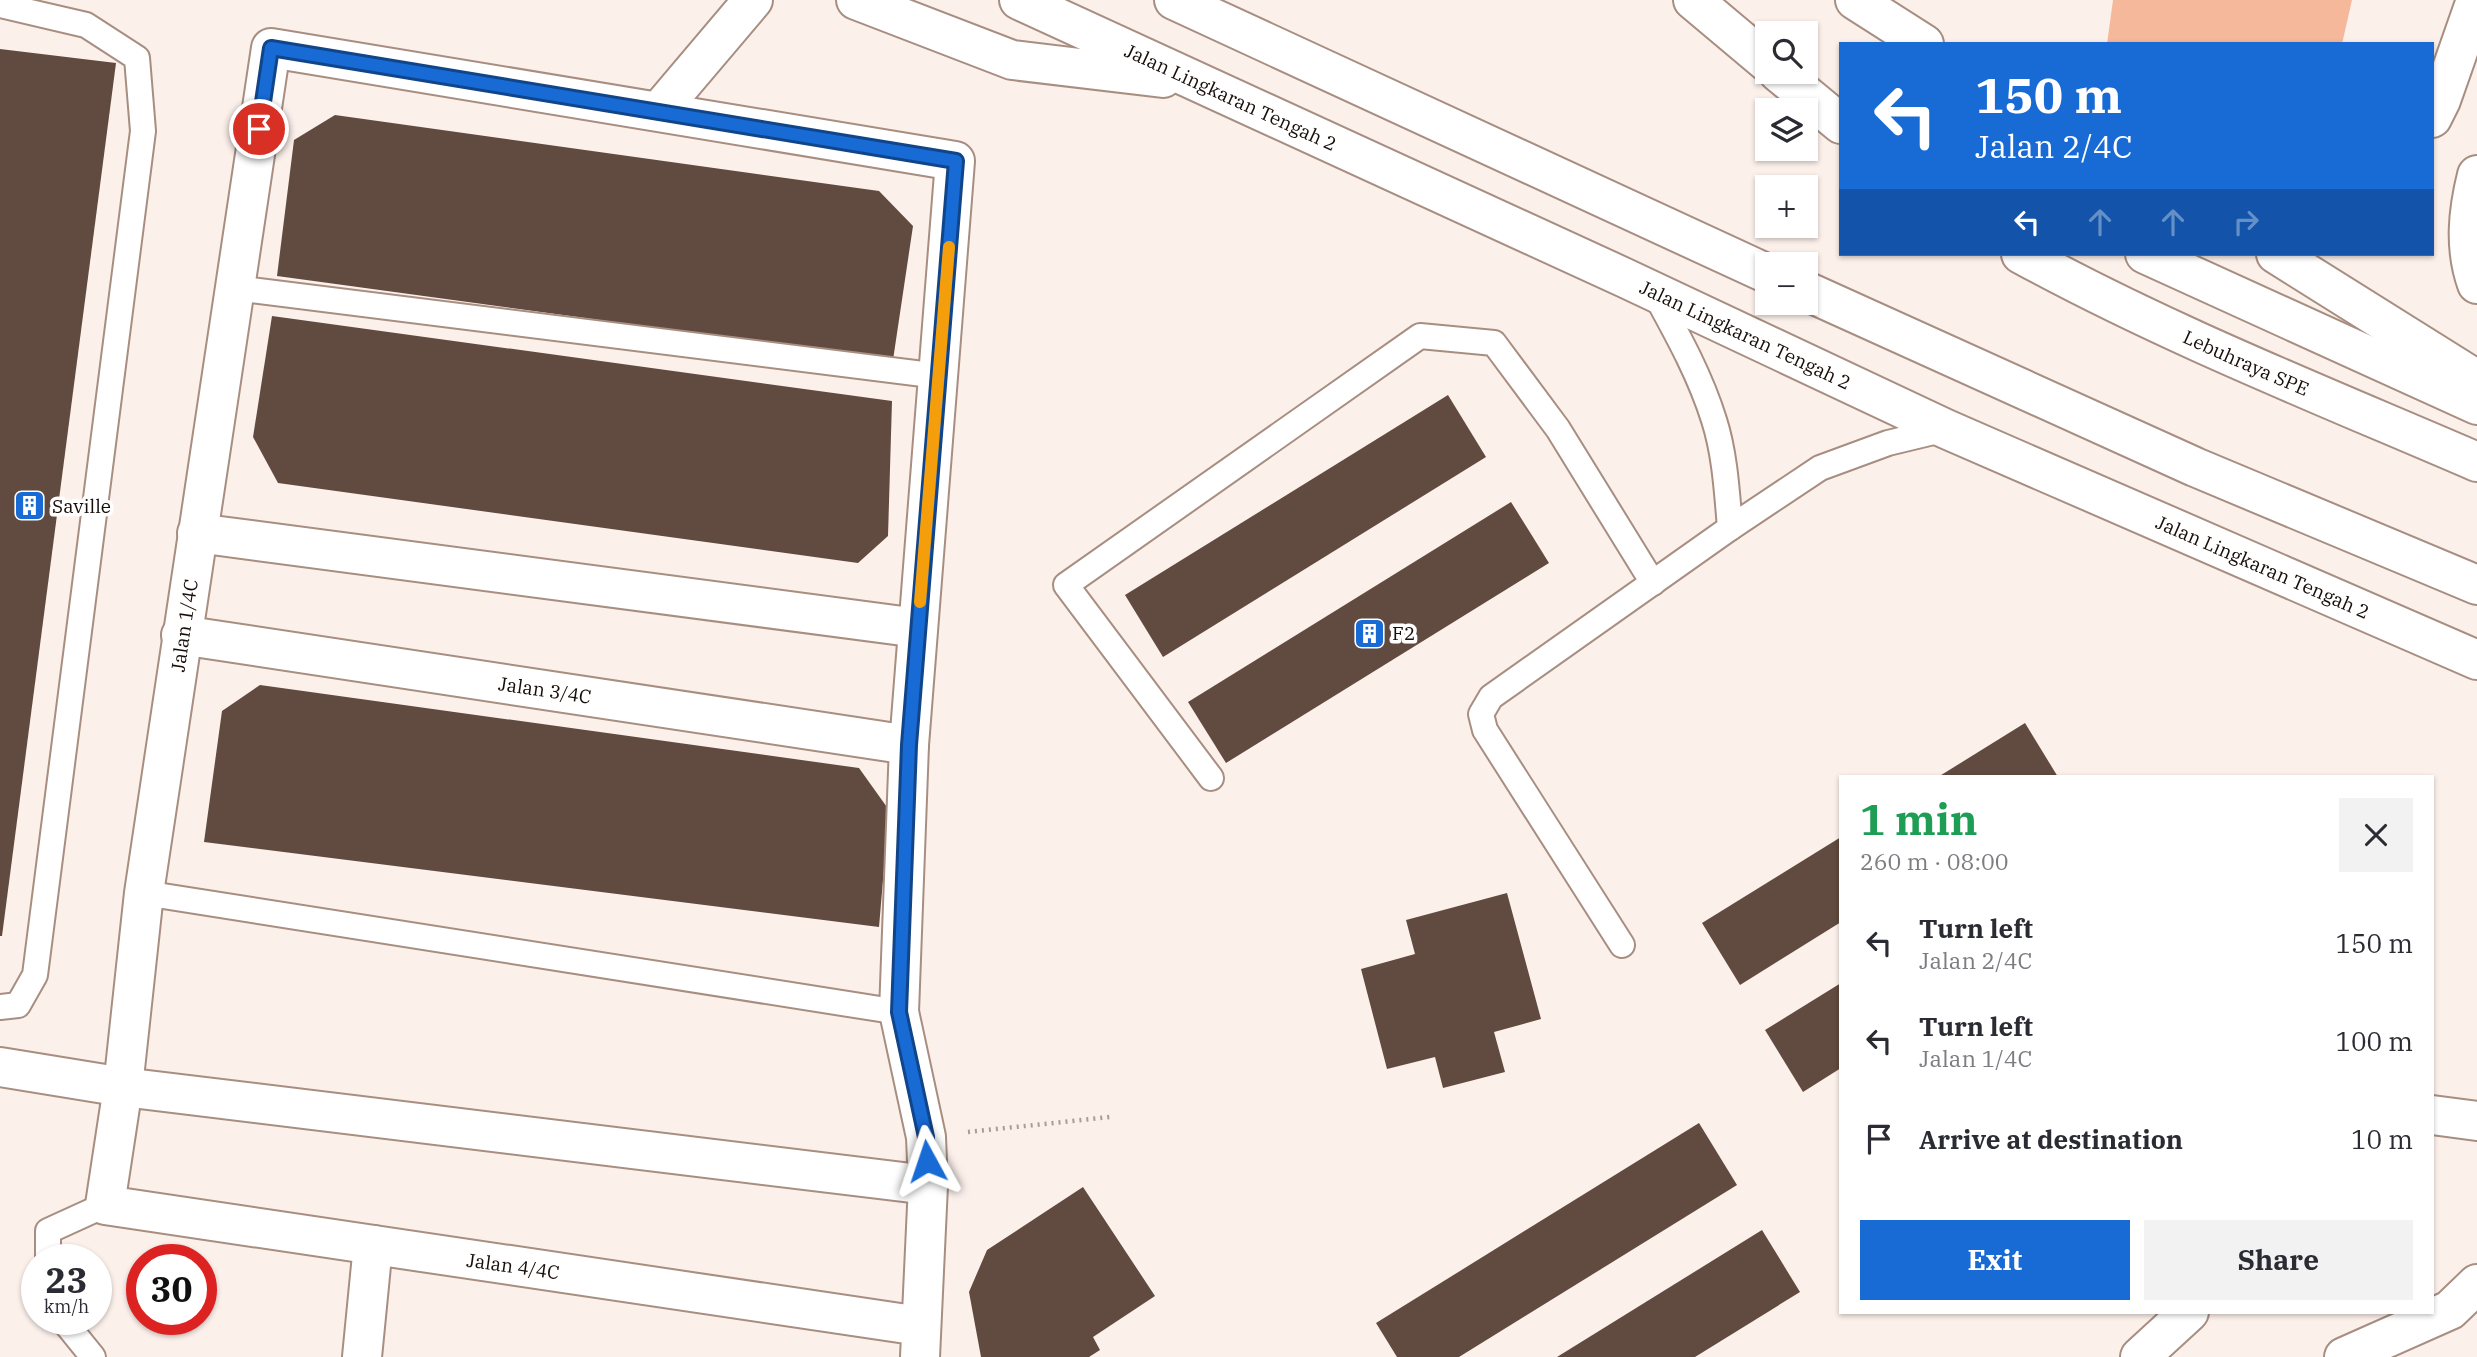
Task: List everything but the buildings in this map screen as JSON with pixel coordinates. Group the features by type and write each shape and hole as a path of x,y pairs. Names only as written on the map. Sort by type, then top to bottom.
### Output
{"main road":[{"path":"659,111 753,0"},
{"path":"856,0 1012,60 1200,83"},
{"name":"Jalan Lingkaran Tengah 2","path":"1019,0 1946,429 2477,660"},
{"path":"1174,0 1215,12 1755,268"},
{"path":"1693,0 1755,52"},
{"path":"1855,0 1921,42"},
{"path":"2434,114 2476,0"},
{"name":"Jalan 1/4C","path":"105,1205 123,1087 144,893 181,635 271,48 659,111"},
{"path":"1792,84 1839,122"},
{"path":"1794,84 1839,109"},
{"path":"659,111 956,161 909,745 899,1012 926,1137 928,1185 920,1341"},
{"path":"2477,176 2470,204 2468,246 2477,284"},
{"name":"Lebuhraya SPE","path":"2025,256 2225,354 2477,462"},
{"path":"2149,256 2477,405"},
{"path":"2279,256 2477,380"},
{"path":"1818,296 2195,467 2477,585"},
{"path":"197,533 918,628"},
{"name":"Jalan 3/4C","path":"181,635 909,745"},
{"path":"0,1068 123,1087 928,1185"},
{"path":"2434,1115 2477,1121"},
{"name":"Jalan 4/4C","path":"105,1205 373,1245 920,1341"},
{"path":"362,1357 373,1245"},
{"path":"2344,1357 2450,1310 2477,1284"},
{"path":"2140,1357 2187,1314"}],"lane":[{"path":"0,5 86,25 137,58 143,131 35,975 18,1004 0,1007"},
{"path":"235,288 939,376"},
{"path":"1654,292 1695,369 1715,423 1727,489 1730,528"},
{"path":"1211,778 1066,585 1420,336 1494,342 1558,429 1653,583"},
{"path":"1622,945 1485,730 1481,714 1491,697 1730,528 1820,468 1888,443 1946,429"},
{"path":"144,893 899,1012"},
{"path":"48,1244 48,1231 105,1205"},
{"path":"75,1335 93,1357"}],"path":[{"path":"926,1137 1110,1117"}],"shaded area":[{"path":"2113,0 2352,0 2342,42 2107,42"}],"slow traffic":[{"path":"920,602 949,247"}],"place":[{"name":"Saville","path":"29,506"},
{"name":"F2","path":"1369,633"}],"route":[{"path":"259,129 271,48 956,161 909,745 899,1012 926,1137 927,1161"}]}
